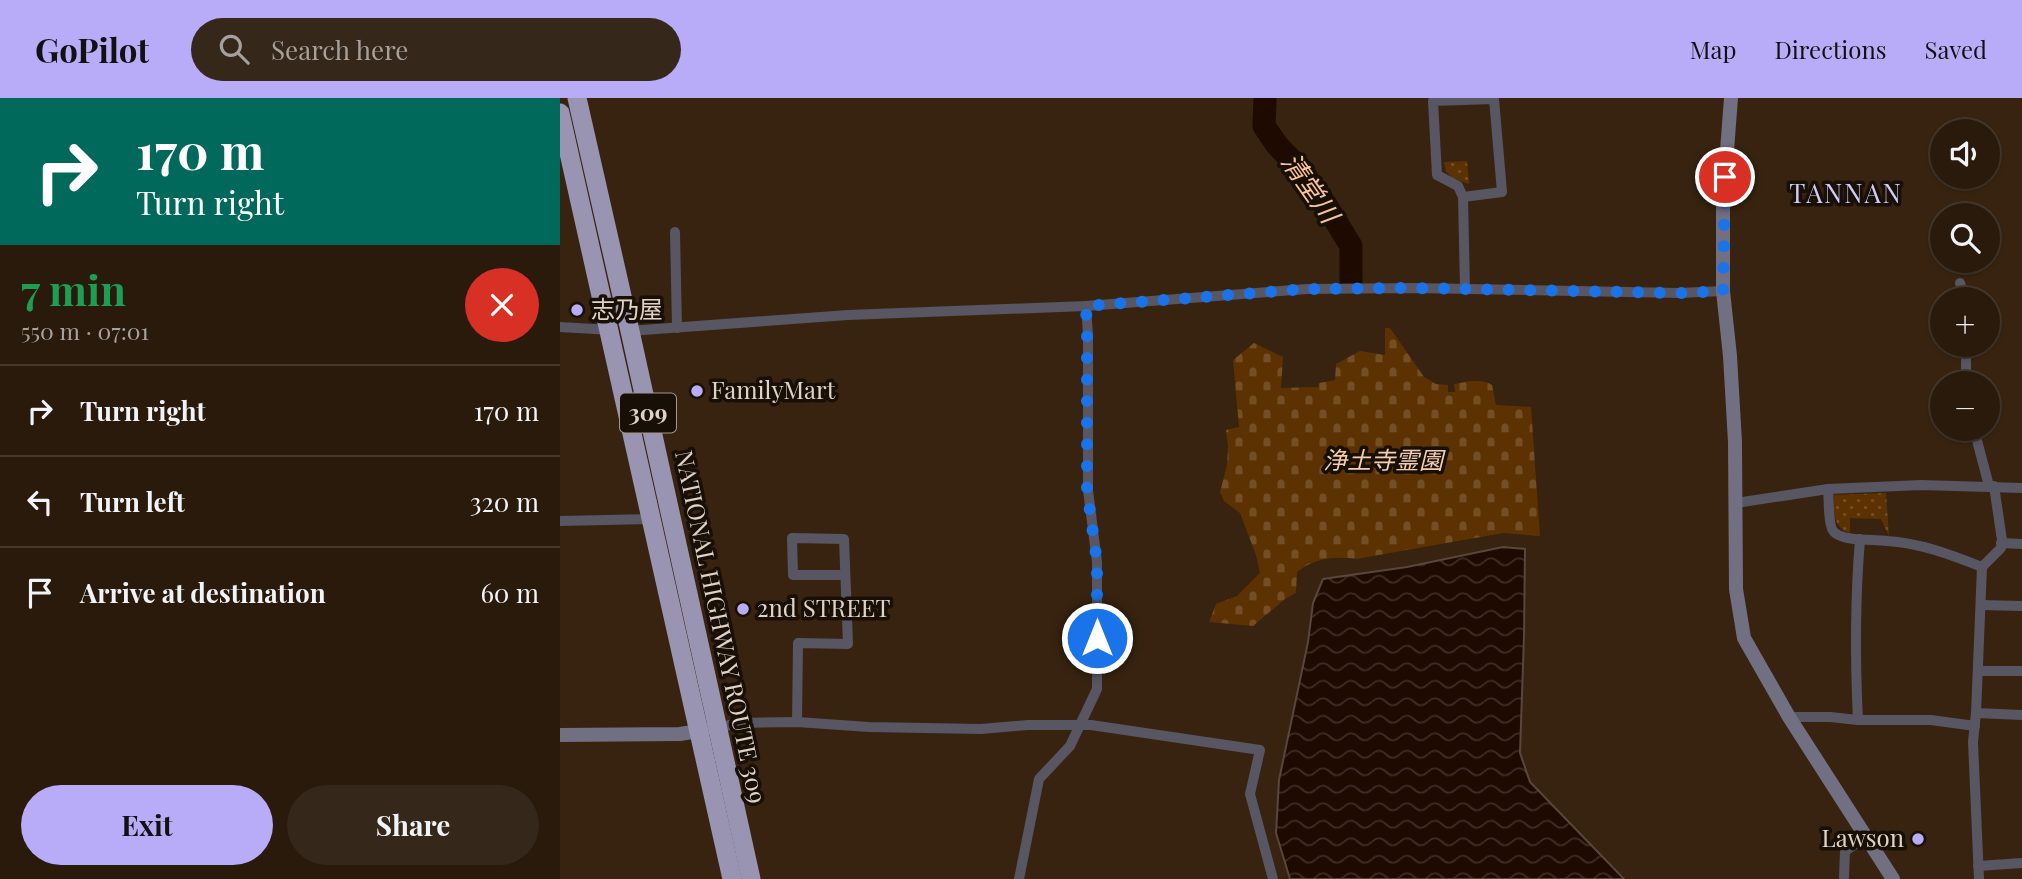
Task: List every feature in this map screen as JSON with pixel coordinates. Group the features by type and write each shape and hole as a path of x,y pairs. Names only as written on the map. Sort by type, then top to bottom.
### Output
{"highway":[{"name":"NATIONAL HIGHWAY ROUTE 309","path":"577,98 630,331 708,730 732,879"},
{"name":"NATIONAL HIGHWAY ROUTE 309","path":"560,113 651,519 751,879"}],"street":[{"path":"1731,98 1723,203 1723,291 1735,430 1736,589 1744,638 1789,717 1893,879"},
{"path":"1463,197 1502,192 1494,99 1433,101 1437,175 1458,186 1463,197 1465,289"},
{"path":"675,232 677,328"},
{"path":"1960,283 1961,287"},
{"path":"560,327 630,331 848,315 1086,306 1307,289 1652,293 1723,291"},
{"path":"1019,879 1039,779 1070,746 1097,689 1097,562 1087,490 1086,306"},
{"path":"1978,441 1991,486 2001,543 2001,548 1982,568 1973,742 1979,879"},
{"path":"1736,503 1828,489 1921,485 2022,488"},
{"path":"1828,489 1831,527 1834,533 1845,538 1920,546 1949,554 1982,568"},
{"path":"560,521 651,519"},
{"path":"797,722 798,643 848,644 844,539 792,538 793,575 845,575"},
{"path":"1858,720 1855,640 1860,539"},
{"path":"2001,543 2022,544"},
{"path":"1980,605 2022,606"},
{"path":"1978,671 2022,671"},
{"path":"1976,713 2022,715"},
{"path":"1789,717 1920,720 1975,726"},
{"path":"560,735 680,734 739,723 797,722 869,727 981,729 1028,725 1091,725 1260,750 1250,794 1273,879"},
{"path":"1844,877 1845,851 1866,837"},
{"path":"1978,866 2022,863"}],"green space":[{"path":"1467,161 1469,184 1446,171 1444,162"},
{"name":"浄土寺霊園","path":"1385,328 1390,328 1424,377 1436,384 1448,385 1448,392 1455,392 1454,384 1483,382 1492,385 1496,405 1531,407 1540,536 1503,533 1356,559 1332,558 1318,561 1297,572 1296,593 1253,626 1209,622 1216,604 1237,596 1260,573 1240,513 1224,501 1220,492 1227,465 1226,430 1239,427 1233,360 1254,343 1283,357 1281,388 1318,387 1319,383 1335,380 1336,364 1360,351 1385,355"},
{"path":"1886,493 1889,536 1881,519 1850,518 1850,533 1837,523 1834,495"}],"water":[{"path":"1503,547 1525,549 1520,753 1530,782 1624,879 1290,879 1276,833 1279,780 1308,642 1313,603 1323,579 1407,567"}],"waterway":[{"name":"清堂川","path":"1265,98 1264,126 1277,145 1301,170 1351,246 1351,281"}],"place":[{"name":"志乃屋","path":"577,310"},
{"name":"FamilyMart","path":"697,391"},
{"name":"2nd STREET","path":"743,609"},
{"name":"Lawson","path":"1918,839"}],"district":[{"name":"TANNAN","path":"1846,194"}],"route":[{"path":"1097,638 1097,562 1087,490 1086,306 1307,289 1414,288 1679,293 1723,291 1725,177"}]}
